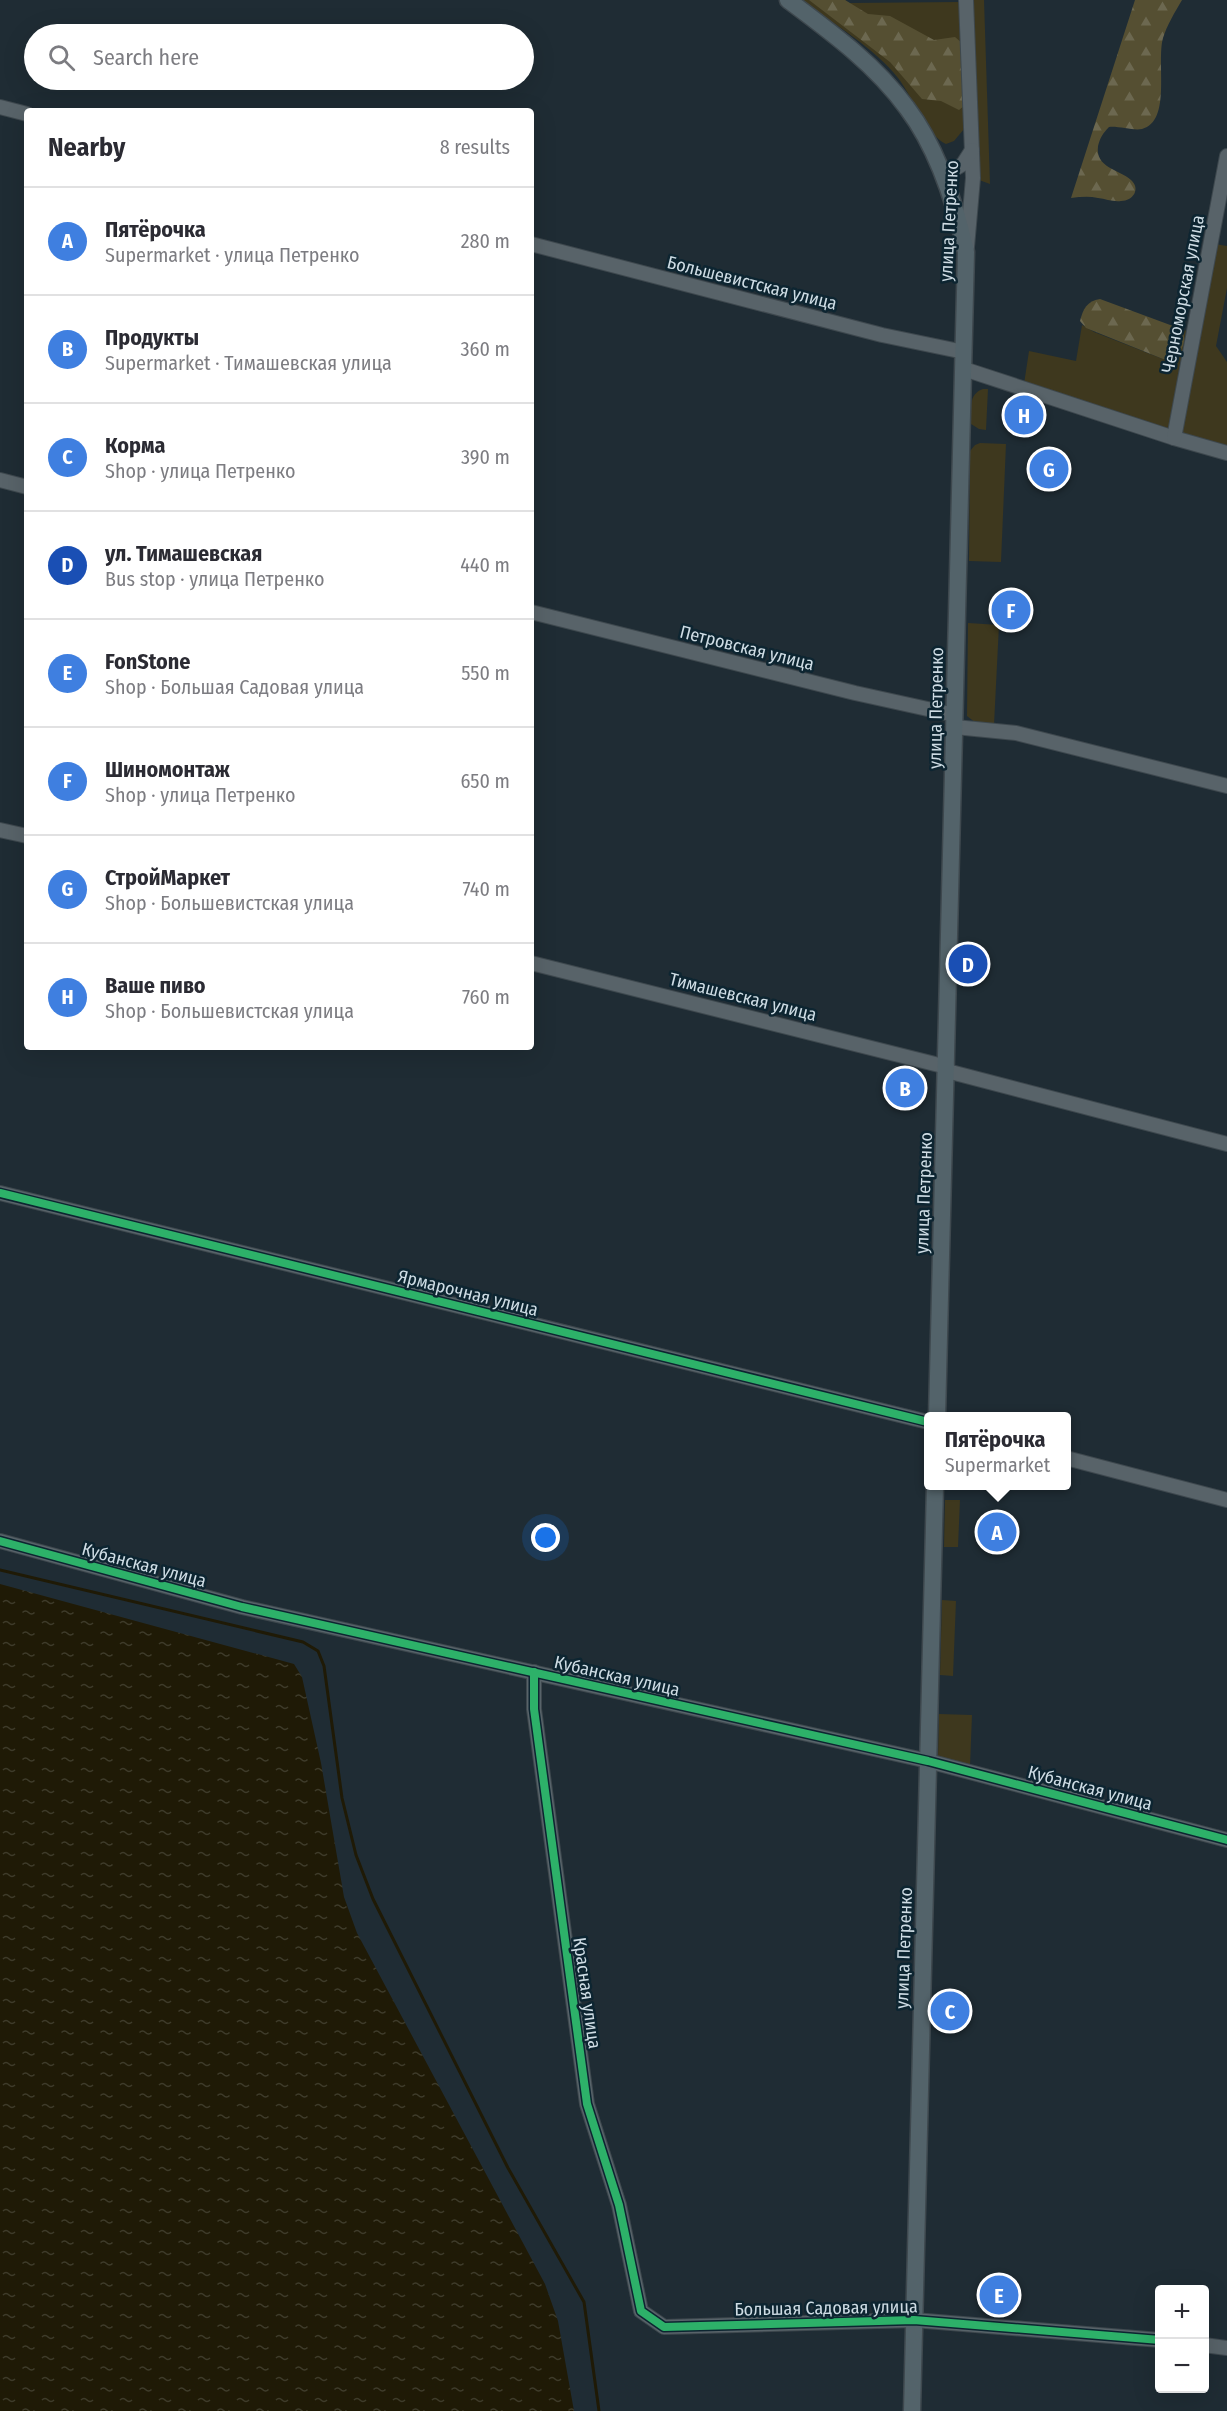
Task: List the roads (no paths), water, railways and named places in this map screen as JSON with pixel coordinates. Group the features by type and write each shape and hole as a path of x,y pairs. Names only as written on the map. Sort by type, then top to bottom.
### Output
{"main road":[{"path":"788,0 851,49 891,88 917,122 943,176 966,252"},
{"name":"улица Петренко","path":"937,1412 966,252"},
{"name":"улица Петренко","path":"912,2411 935,1490"}],"street":[{"name":"улица Петренко","path":"966,0 972,150 972,208 966,252"},
{"path":"0,107 24,113"},
{"path":"943,176 963,164 972,150"},
{"name":"Черноморская улица","path":"1174,438 1227,156"},
{"name":"Большевистская улица","path":"534,245 882,335 964,361 1174,438 1227,453"},
{"path":"0,480 24,486"},
{"name":"Петровская улица","path":"534,613 855,693 955,721 1016,733 1227,786"},
{"path":"0,830 24,835"},
{"name":"Тимашевская улица","path":"534,964 947,1069 1227,1144"},
{"name":"Ярмарочная улица","path":"0,1193 924,1421"},
{"path":"1071,1459 1227,1500"},
{"name":"Кубанская улица","path":"0,1541 242,1607 928,1761 1227,1840"},
{"name":"Красная улица","path":"534,1672 534,1709 588,2104 619,2205 641,2311"},
{"name":"Большая Садовая улица","path":"641,2311 663,2328 914,2320 1155,2340"},
{"path":"1209,2346 1227,2348"}],"water":[{"path":"0,1584 294,1664 302,1677 321,1763 344,1897 357,1933 545,2284 558,2321 574,2411 0,2411"}],"waterway":[{"path":"0,1570 303,1642 318,1651 324,1666 342,1798 356,1855 373,1899 508,2168 584,2302 599,2411"}],"place":[{"name":"Ваше пиво","path":"1024,415"},
{"name":"СтройМаркет","path":"1049,469"},
{"name":"Шиномонтаж","path":"1011,610"},
{"name":"ул. Тимашевская","path":"968,964"},
{"name":"Продукты","path":"905,1088"},
{"name":"Пятёрочка","path":"997,1532"},
{"name":"Корма","path":"950,2011"},
{"name":"FonStone","path":"999,2295"}]}
